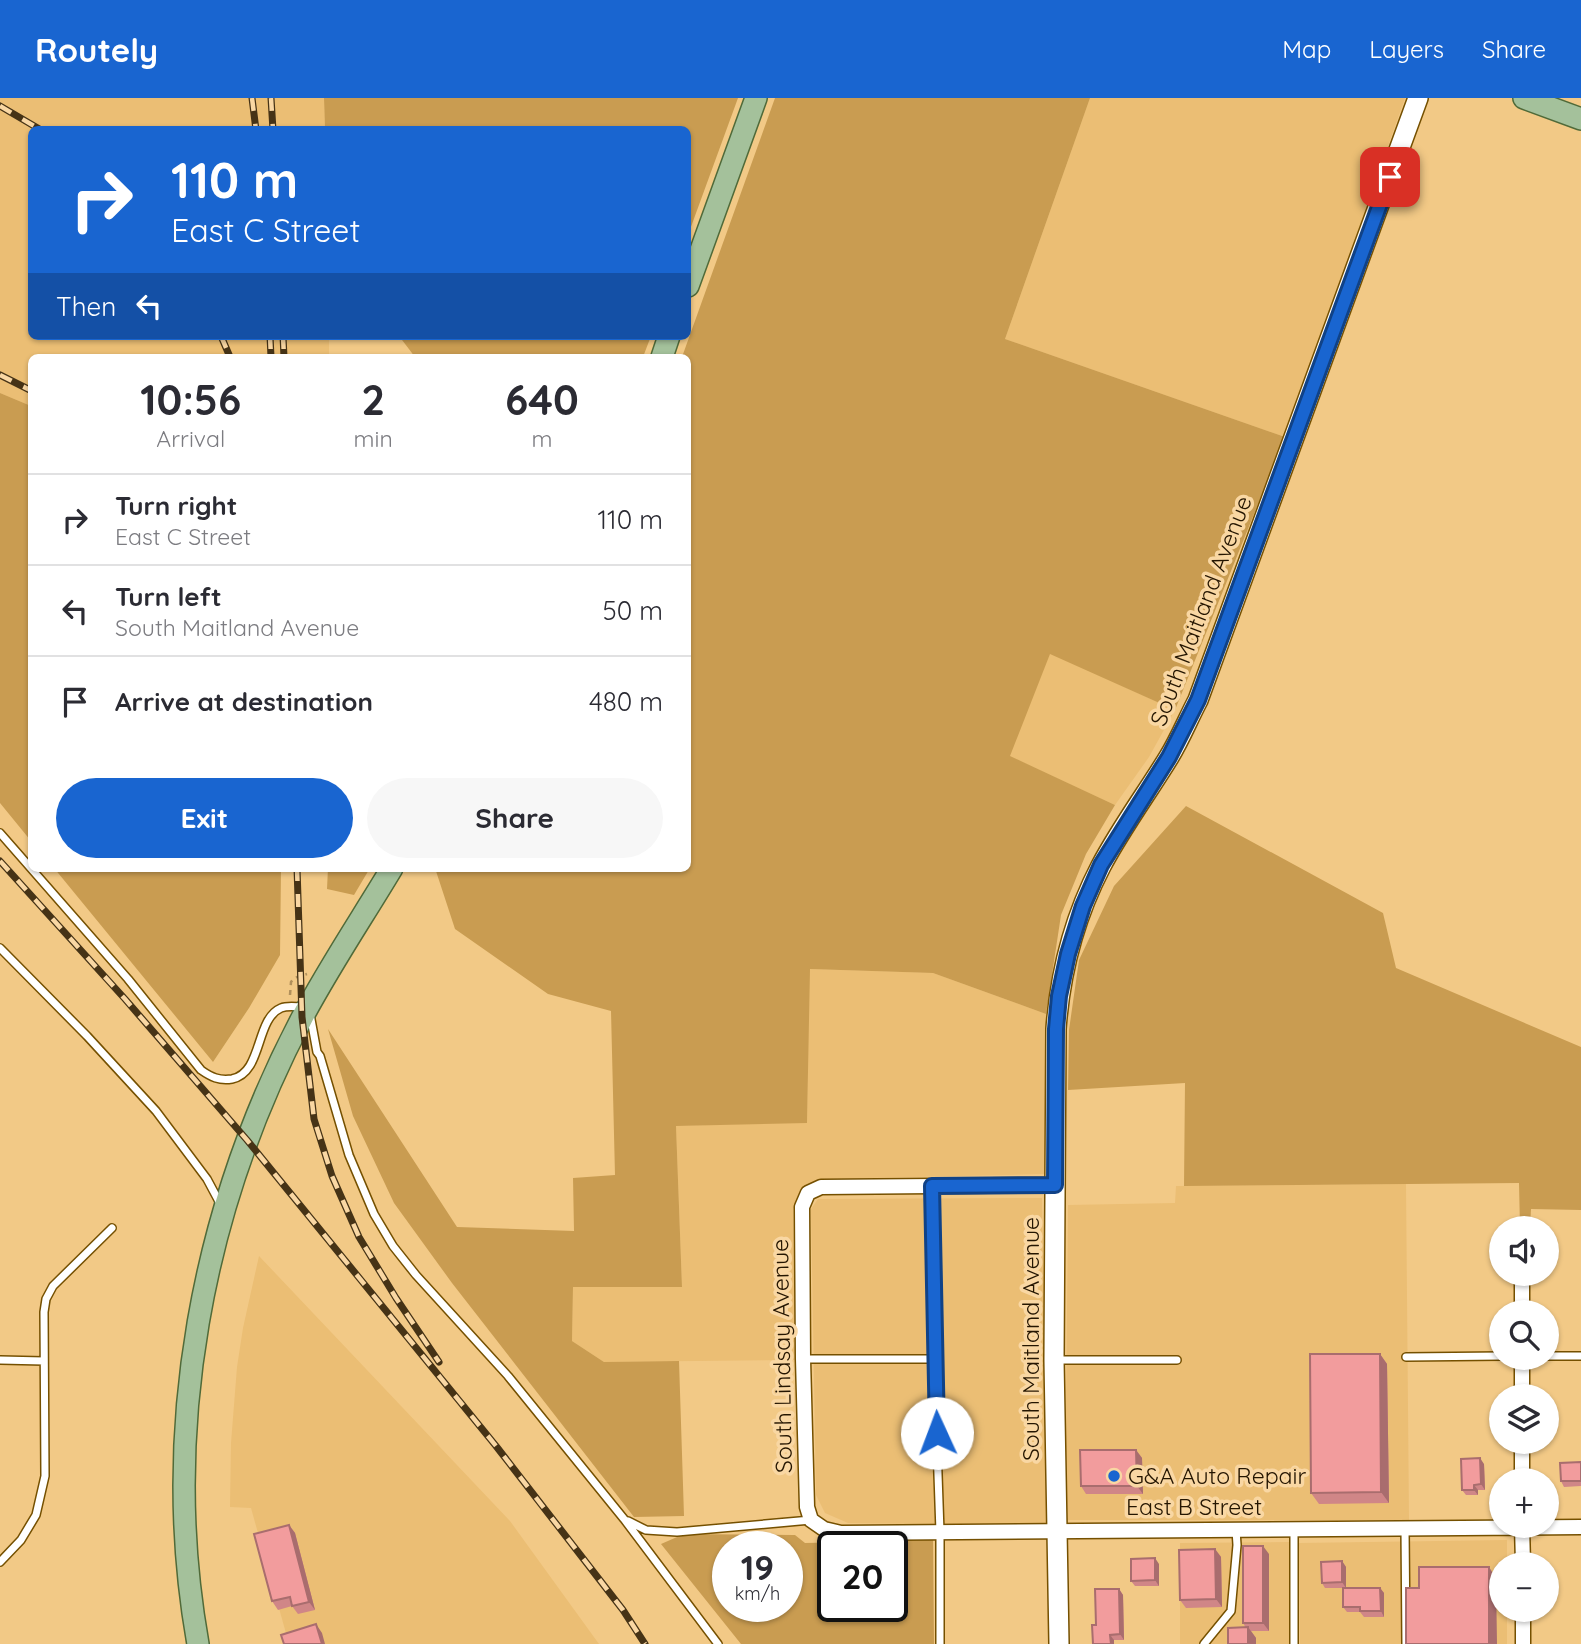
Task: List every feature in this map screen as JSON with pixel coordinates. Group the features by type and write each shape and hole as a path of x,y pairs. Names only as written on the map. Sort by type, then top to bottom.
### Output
{"main road":[{"path":"691,278 756,98"},
{"path":"1524,98 1581,119"},
{"path":"198,1644 185,1513 187,1430 192,1366 212,1252 237,1169 263,1099 308,1007 390,872"}],"street":[{"name":"South Maitland Avenue","path":"1059,1644 1054,1360 1057,1010 1068,954 1083,906 1101,865 1169,757 1198,700 1418,98"},
{"path":"932,1186 1055,1185"},
{"name":"South Lindsay Avenue","path":"811,1520 807,1507 802,1207 808,1193 821,1187 932,1186"},
{"name":"East B Street","path":"811,1520 824,1529 841,1533 1489,1527"},
{"name":"East B Street","path":"1559,1527 1581,1527"},
{"path":"1522,1622 1523,1644"}],"lane":[{"path":"0,833 28,865"},
{"path":"34,872 128,979 201,1070 212,1078 236,1079 247,1071 268,1021 275,1012 292,1006 308,1007 317,1052 349,1155 374,1214 393,1246 508,1376 624,1519 718,1644"},
{"path":"0,948 156,1111 207,1179 224,1211"},
{"path":"932,1186 940,1644"},
{"path":"0,1562 21,1540 36,1515 45,1476 46,1298 53,1286 112,1228"},
{"path":"1406,1357 1489,1356"},
{"path":"1559,1356 1581,1356"},
{"path":"803,1359 934,1359"},
{"path":"0,1360 44,1361"},
{"path":"1054,1360 1177,1360"},
{"path":"624,1519 646,1530 677,1532 811,1520"},
{"path":"1405,1528 1406,1644"},
{"path":"1294,1529 1294,1644"},
{"path":"1204,1644 1231,1611 1236,1530"}],"shaded area":[{"path":"0,98 324,98 325,126 28,126 28,340 329,340 329,354 28,354 28,405 0,393"},
{"path":"324,98 738,98 691,227 691,126 325,126"},
{"path":"775,98 1090,98 1005,339 1285,437 1175,710 1050,654 1010,756 1115,805 1086,854 1061,915 1046,1014 933,973 810,969 807,1123 676,1126 682,1287 573,1287 572,1341 604,1362 679,1361 684,1516 634,1517 452,1283 394,1203 353,1116 328,1029 457,1227 574,1231 573,1178 615,1175 611,1011 548,994 455,929 436,872 691,872 691,354 683,354 688,340 691,340 691,332"},
{"path":"1090,98 1405,98 1285,437 1005,339"},
{"path":"402,340 649,340 644,354 413,354"},
{"path":"0,393 28,405 28,837 0,803"},
{"path":"1050,653 1175,710 1149,757 1115,805 1009,756"},
{"path":"1186,806 1383,913 1396,968 1581,1047 1581,1210 1531,1209 1531,1216 1520,1216 1519,1183 1184,1186 1185,1083 1068,1090 1069,1030 1079,960 1114,886"},
{"path":"57,872 281,872 280,955 213,1062"},
{"path":"328,872 368,872 354,895 327,889"},
{"path":"809,969 933,973 1046,1014 1046,1174 822,1179 801,1188 793,1210 795,1360 604,1362 572,1341 573,1287 682,1286 676,1126 807,1122"},
{"path":"1406,1184 1409,1520 1065,1520 1068,1205 1175,1203 1176,1186"},
{"path":"1042,1198 1048,1526 848,1523 825,1513 816,1495 811,1209 818,1199"},
{"path":"259,1256 510,1521 599,1644 289,1644 251,1508 230,1507 231,1443 237,1367"},
{"path":"684,1534 712,1534 712,1608 661,1544"},
{"path":"933,1540 934,1644 741,1644 723,1622 803,1622 803,1541 817,1543 817,1622 908,1622 908,1541"},
{"path":"1507,1540 1507,1552 1489,1552 1489,1622 1507,1622 1507,1644 1300,1644 1299,1543"},
{"path":"1289,1542 1290,1644 1180,1644 1180,1543"}],"building":[{"path":"1310,1354 1380,1354 1381,1492 1311,1493"},
{"name":"G&A Auto Repair","path":"1080,1450 1136,1450 1137,1486 1081,1486"},
{"path":"1480,1458 1481,1484 1474,1485 1474,1490 1462,1490 1461,1459"},
{"path":"1581,1462 1581,1481 1561,1481 1560,1463"},
{"path":"289,1525 309,1602 292,1606 290,1597 272,1601 254,1534"},
{"path":"1243,1546 1263,1546 1263,1623 1243,1623"},
{"path":"1215,1549 1216,1599 1180,1600 1179,1550"},
{"path":"1155,1558 1155,1580 1131,1581 1131,1559"},
{"path":"1342,1561 1342,1582 1322,1583 1321,1562"},
{"path":"1419,1567 1489,1567 1489,1644 1406,1644 1406,1588 1419,1588"},
{"path":"1343,1588 1380,1588 1381,1611 1360,1611 1360,1607 1343,1607"},
{"path":"1095,1589 1119,1589 1120,1634 1110,1635 1111,1644 1093,1644 1092,1625 1096,1625"},
{"path":"316,1624 322,1644 284,1644 281,1635"},
{"path":"1248,1627 1248,1644 1228,1644 1228,1628"}],"railway":[{"path":"252,98 256,126"},
{"path":"271,98 273,126"},
{"path":"0,106 34,126"},
{"path":"223,340 229,354"},
{"path":"270,340 271,354"},
{"path":"283,340 284,354"},
{"path":"0,375 28,389"},
{"path":"0,861 125,999 247,1140 496,1446 623,1610 645,1644"},
{"path":"297,872 302,1017 314,1119 332,1176 359,1237 439,1362"}],"place":[{"name":"G&A Auto Repair","path":"1114,1476"}],"route":[{"path":"937,1433 932,1186 1055,1185 1057,1010 1068,954 1083,906 1101,865 1169,757 1198,700 1390,177"}]}
